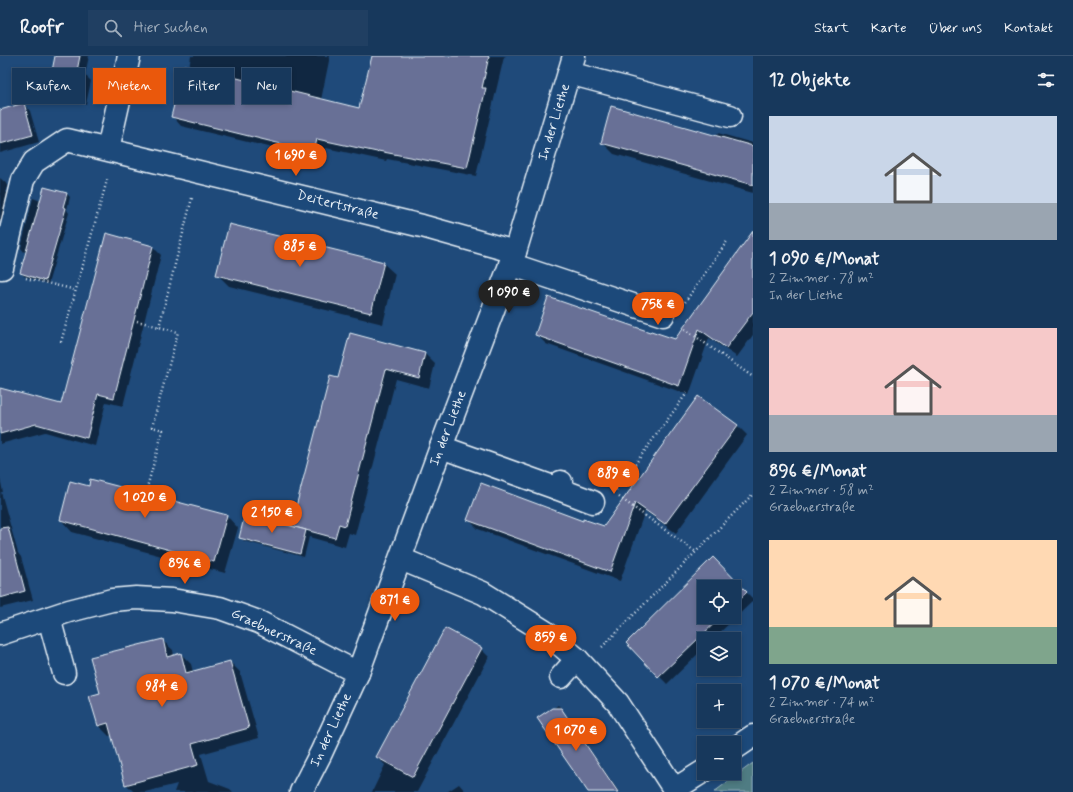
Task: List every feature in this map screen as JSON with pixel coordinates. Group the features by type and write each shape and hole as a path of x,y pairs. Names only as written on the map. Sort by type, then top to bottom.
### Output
{"street":[{"path":"108,149 129,56"},
{"path":"571,65 692,101 730,116"},
{"name":"In der Liethe","path":"301,792 358,673 401,559 441,447 512,258 571,65"},
{"name":"Deitertstraße","path":"2,268 23,180 34,162 67,140 415,224 630,299 668,318"},
{"path":"441,447 558,485 593,502"},
{"path":"401,559 482,592 544,631 580,662 618,703 675,791 697,776"},
{"name":"Graebnerstraße","path":"0,634 69,611 112,600 136,598 172,600 220,608 259,622 358,673"},
{"path":"49,618 64,673"},
{"path":"561,678 580,662"},
{"path":"741,744 753,736"}],"path":[{"path":"61,342 108,175"},
{"path":"159,327 193,196"},
{"path":"728,240 668,318 753,377"},
{"path":"2,268 16,275 76,290"},
{"path":"137,321 178,332 152,427 163,430 146,491"},
{"path":"687,393 614,493 696,552"},
{"path":"580,662 696,552 753,494"}],"green space":[{"path":"753,763 753,792 714,792 730,780 741,780 741,772"}],"building":[{"path":"55,56 80,56 78,68 53,68"},
{"path":"372,56 489,56 482,88 486,88 467,168 377,152 317,139 314,152 171,117 174,104 234,104 234,77 242,79 242,104 291,104 291,91 359,108"},
{"path":"184,65 196,68 183,68"},
{"path":"24,104 33,135 0,144 0,110"},
{"path":"611,106 753,146 753,185 601,143"},
{"path":"44,187 67,193 63,207 66,208 45,281 20,273"},
{"path":"229,224 384,262 371,313 216,275"},
{"path":"753,231 753,312 726,348 699,329 679,386 535,335 548,297 650,332 651,331 675,339"},
{"path":"106,233 153,246 114,398 98,394 87,438 36,424 0,434 0,388 61,404"},
{"path":"350,333 425,353 419,378 386,369 345,526 339,524 335,538 291,526 330,376 338,378"},
{"path":"698,396 738,425 665,524 635,503 610,572 467,520 481,483 583,521 583,519 604,526"},
{"path":"90,479 227,515 214,562 60,520 70,481 89,486"},
{"path":"245,514 306,530 300,554 239,538"},
{"path":"8,527 25,591 0,598 0,528"},
{"path":"713,557 735,580 697,580 697,624 714,624 705,632 697,632 697,640 658,677 626,643"},
{"path":"741,586 747,592 741,598"},
{"path":"445,628 482,648 413,777 376,757"},
{"path":"163,639 167,657 181,653 186,673 230,661 249,728 192,744 198,765 125,785 108,723 98,726 89,696 100,693 90,657"},
{"path":"552,708 561,708 618,792 588,792 537,718"}]}
